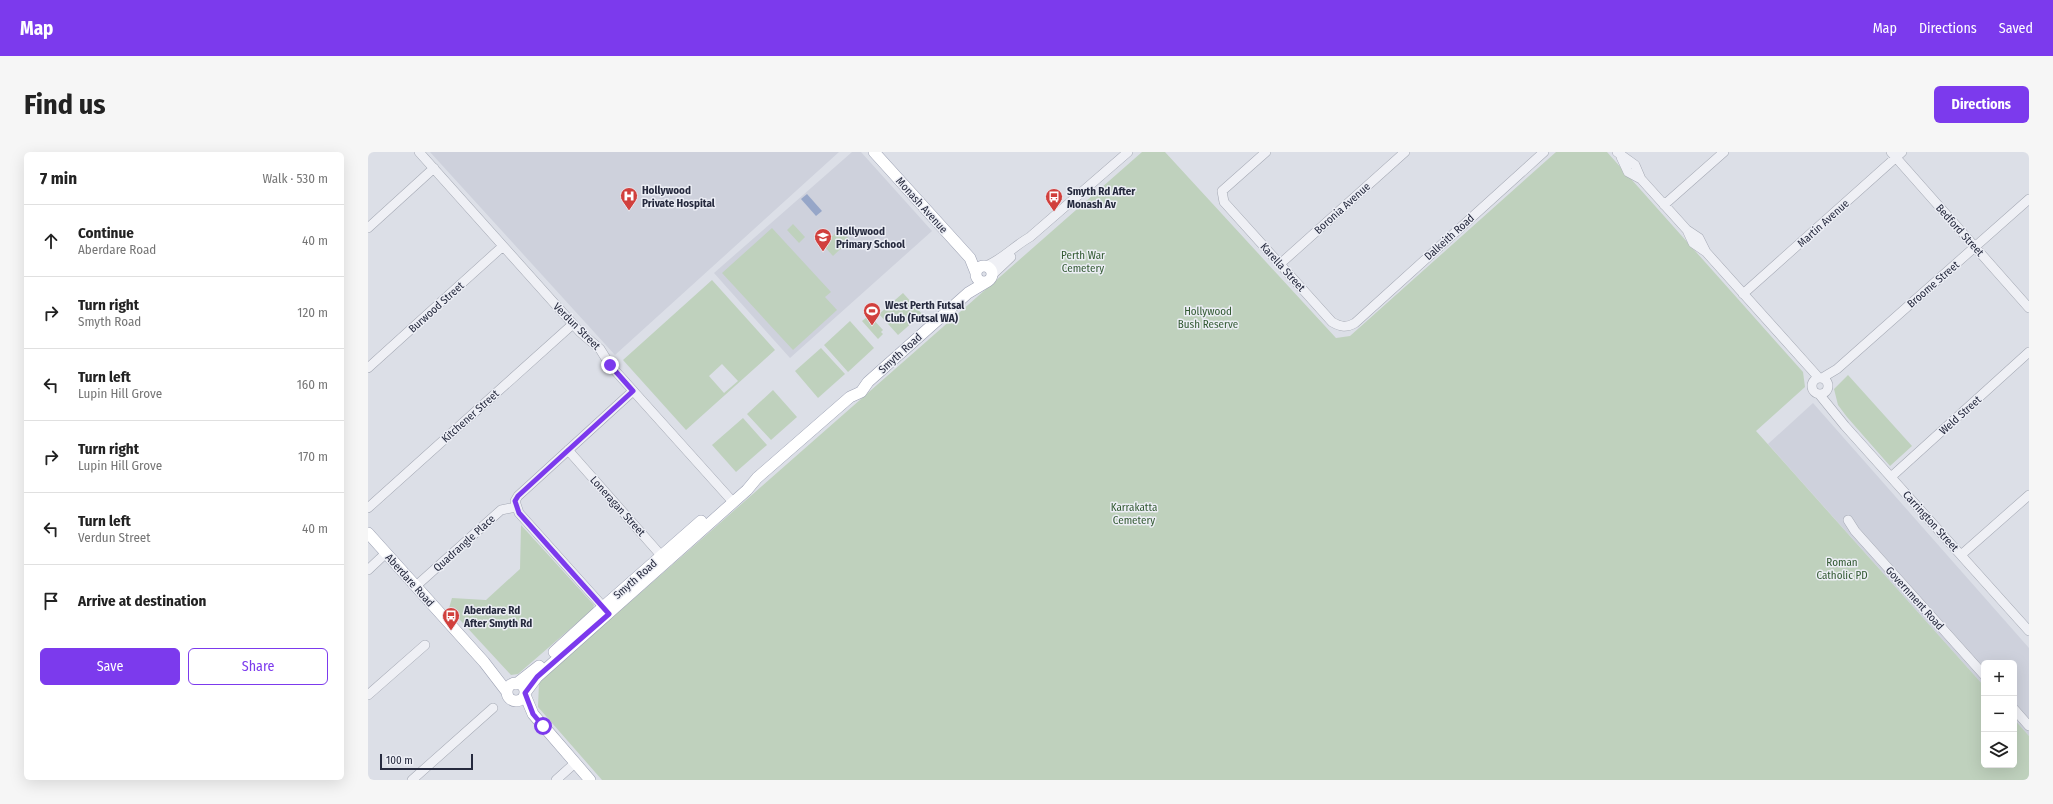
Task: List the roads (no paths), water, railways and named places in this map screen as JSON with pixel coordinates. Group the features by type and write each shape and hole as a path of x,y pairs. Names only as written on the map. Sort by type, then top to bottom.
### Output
{"main road":[{"name":"Monash Avenue","path":"874,152 981,270 981,281 990,278"},
{"name":"Smyth Road","path":"968,293 981,270"},
{"name":"Smyth Road","path":"512,686 533,672 606,610 850,397 861,392 868,382 968,293 990,278"},
{"name":"Aberdare Road","path":"368,533 484,662 512,686"},
{"name":"Smyth Road","path":"522,696 537,677 606,610"},
{"path":"522,696 510,699 512,686 523,687 522,696 533,714 590,780"}],"street":[{"name":"Verdun Street","path":"419,152 573,324 600,349 610,365 731,500"},
{"name":"Smyth Road","path":"981,270 1000,259 1030,237 1128,152"},
{"name":"Karella Street","path":"1266,152 1222,191 1224,202 1332,322 1340,327 1348,327 1355,323"},
{"name":"Boronia Avenue","path":"1280,264 1405,152"},
{"name":"Dalkeith Road","path":"1355,323 1544,152"},
{"path":"1664,205 1724,152"},
{"name":"Carrington Street","path":"1619,154 1628,172 1641,179 1687,230 1693,243 1706,252 1808,367 1821,384 1834,410 1845,426 2029,631"},
{"name":"Bedford Street","path":"1896,154 2029,308"},
{"name":"Martin Avenue","path":"1743,294 1896,154"},
{"path":"368,228 434,168"},
{"name":"Broome Street","path":"1821,384 2029,199"},
{"name":"Smyth Road","path":"990,278 1023,247 1030,237"},
{"name":"Burwood Street","path":"368,368 503,246"},
{"name":"Kitchener Street","path":"368,508 573,324"},
{"name":"Weld Street","path":"1891,477 2029,352"},
{"path":"606,610 519,513 515,501 518,496 633,391"},
{"name":"Loneragan Street","path":"568,450 664,559"},
{"path":"1961,555 2029,495"},
{"name":"Quadrangle Place","path":"416,586 501,510 516,507"},
{"name":"Government Road","path":"1848,520 1855,531 1981,672"},
{"path":"368,570 386,553"},
{"path":"368,696 425,645"},
{"path":"417,778 493,708"},
{"path":"2017,712 2029,726"},
{"path":"556,780 575,763"}],"water":[{"path":"807,194 822,211 816,216 801,199"}],"place":[{"name":"Hollywood Private Hospital","path":"629,211"},
{"name":"Smyth Rd After Monash Av","path":"1054,212"},
{"name":"Hollywood Primary School","path":"823,252"},
{"name":"West Perth Futsal Club (Futsal WA)","path":"872,326"},
{"name":"Aberdare Rd After Smyth Rd","path":"451,631"}],"park label":[{"name":"Perth War Cemetery","path":"1083,261"},
{"name":"Hollywood Bush Reserve","path":"1208,317"},
{"name":"Karrakatta Cemetery","path":"1134,513"},
{"name":"Roman Catholic PD","path":"1842,568"}]}
